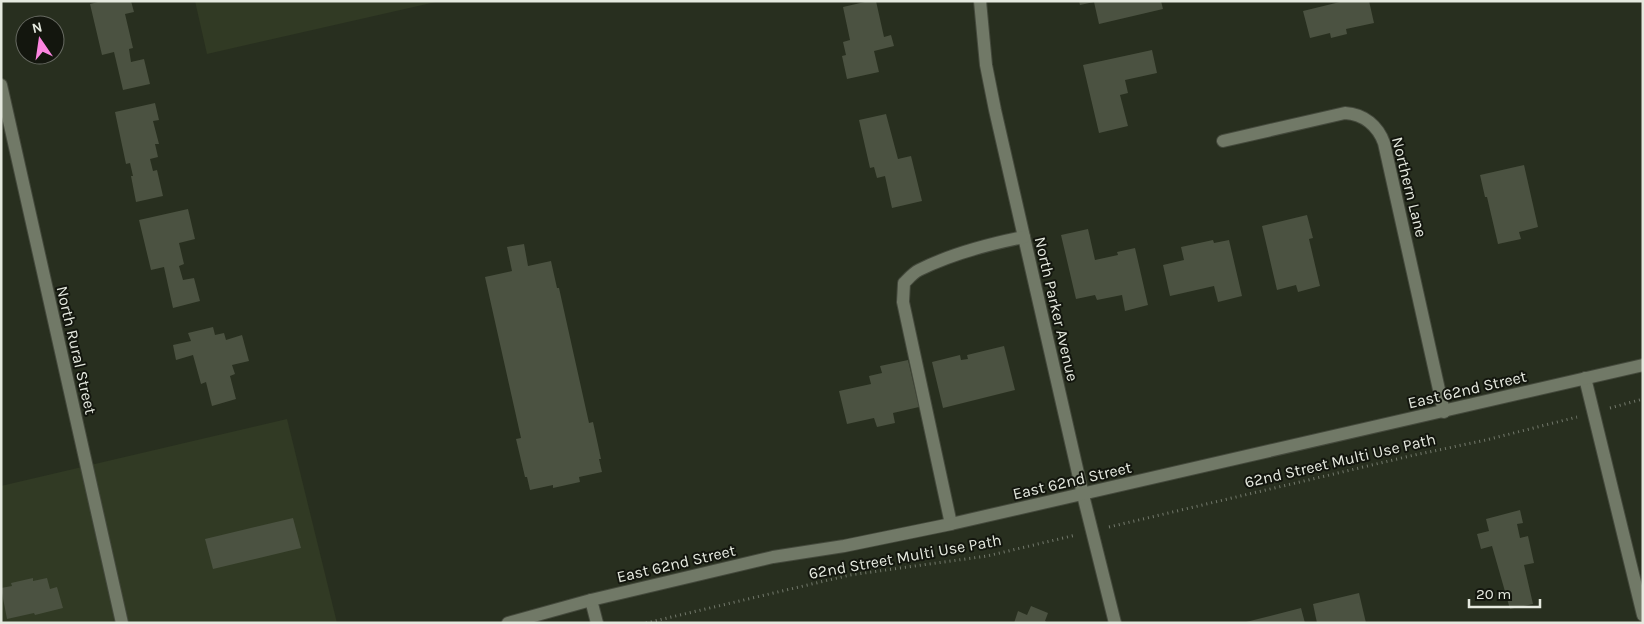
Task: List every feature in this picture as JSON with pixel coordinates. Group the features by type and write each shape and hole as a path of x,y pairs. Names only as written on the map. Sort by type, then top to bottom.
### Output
{"street":[{"name":"North Parker Avenue","path":"980,1 990,89 1114,623"},
{"name":"North Rural Street","path":"1,85 122,623"},
{"name":"Northern Lane","path":"1223,141 1345,114 1352,114 1369,121 1376,128 1384,143 1444,412"},
{"path":"951,524 903,302 904,283 917,271 954,256 1024,237"},
{"name":"East 62nd Street","path":"508,623 591,600 773,558 844,546 951,524 1643,365"},
{"path":"1585,378 1643,615"},
{"path":"591,600 597,623"}],"path":[{"path":"1612,408 1643,399"},
{"name":"62nd Street Multi Use Path","path":"1106,528 1392,460 1486,440 1579,416"},
{"name":"62nd Street Multi Use Path","path":"646,623 850,575 987,556 1080,534"}],"shaded area":[{"path":"195,1 440,1 207,54"},
{"path":"287,419 337,623 1,623 1,486"}],"building":[{"path":"102,1 131,1 134,12 125,14 133,48 129,49 131,62 144,59 150,84 123,90 114,52 102,55 90,4"},
{"path":"876,1 884,37 891,35 894,46 874,51 879,72 847,79 842,56 846,55 843,42 850,40 843,7"},
{"path":"1079,1 1161,1 1163,9 1099,24 1094,2 1080,5"},
{"path":"1344,1 1369,1 1374,23 1346,29 1347,34 1331,38 1330,33 1310,38 1303,11"},
{"path":"1152,50 1157,73 1125,80 1128,93 1120,95 1128,126 1099,133 1083,65"},
{"path":"155,103 159,120 153,121 159,144 155,144 158,157 150,159 153,171 157,170 163,196 136,202 130,163 126,164 115,112"},
{"path":"886,114 898,159 911,156 922,201 892,208 885,176 877,178 874,167 870,168 859,120"},
{"path":"1524,165 1538,227 1519,232 1521,239 1498,244 1480,175"},
{"path":"188,209 195,239 179,243 184,264 179,266 183,280 194,278 200,301 173,308 164,267 151,270 139,220"},
{"path":"1307,215 1313,238 1309,239 1320,286 1298,292 1296,285 1277,290 1262,226"},
{"path":"1088,229 1095,260 1118,255 1117,252 1135,248 1148,305 1125,311 1122,295 1097,300 1095,295 1076,299 1061,235"},
{"path":"1213,240 1214,243 1229,240 1242,296 1218,302 1214,286 1170,296 1163,265 1184,260 1181,247"},
{"path":"524,244 528,266 551,261 557,288 559,288 589,423 593,422 602,472 579,477 580,482 553,488 553,485 530,490 516,439 521,438 485,277 512,271 507,247"},
{"path":"213,327 215,335 224,333 226,340 242,335 249,361 232,365 235,374 230,376 236,399 212,406 206,382 201,384 193,355 176,360 173,345 191,341 188,333"},
{"path":"1004,346 1015,390 943,408 932,362 960,355 961,360 968,359 967,355"},
{"path":"908,360 919,407 893,413 895,423 877,427 874,418 847,424 839,391 871,384 869,376 882,373 880,366"},
{"path":"1520,510 1523,523 1517,524 1520,538 1528,536 1534,563 1524,565 1533,604 1510,609 1492,546 1481,549 1477,534 1489,531 1486,519"},
{"path":"293,518 301,548 213,569 205,539"},
{"path":"33,578 33,581 47,578 50,589 57,587 63,608 7,619 1,588 12,586 11,583"},
{"path":"1359,593 1366,623 1317,623 1313,604"},
{"path":"1031,606 1048,613 1045,621 1048,623 1014,623 1018,611 1027,615"},
{"path":"1301,608 1305,623 1246,623 1246,622"}]}
